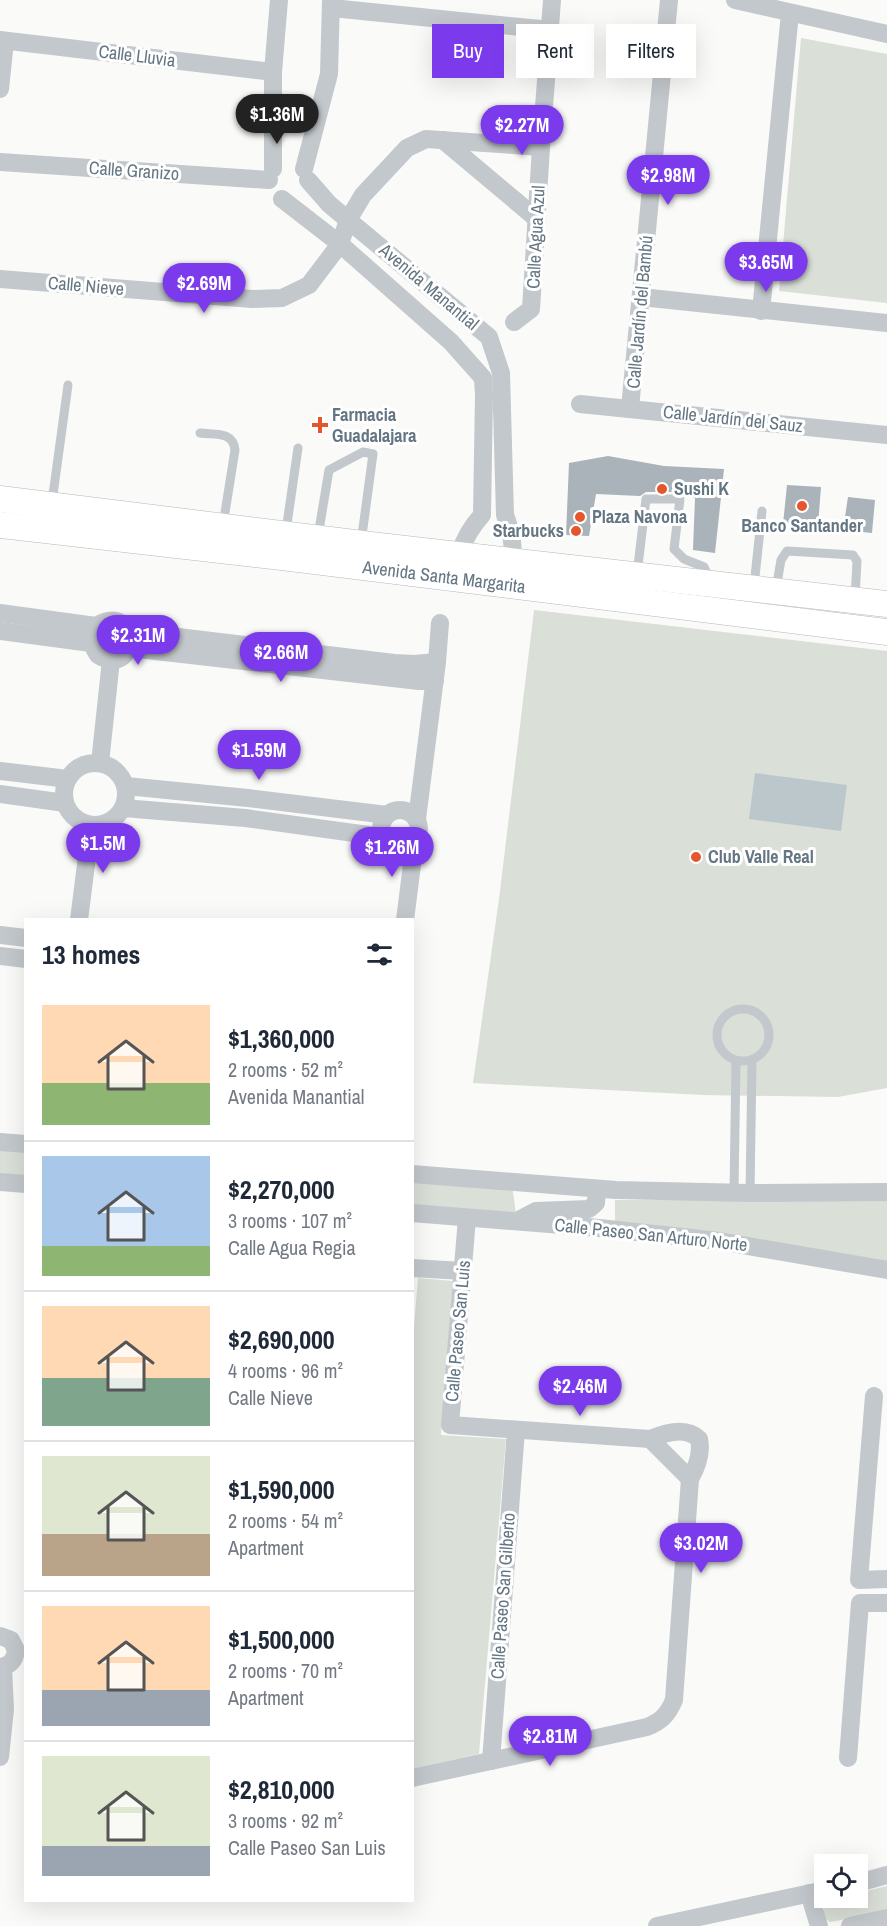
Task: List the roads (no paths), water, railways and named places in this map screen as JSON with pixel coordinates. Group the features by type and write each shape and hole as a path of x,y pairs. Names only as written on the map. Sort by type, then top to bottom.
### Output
{"main road":[{"name":"Avenida Santa Margarita","path":"0,499 223,526 284,545 417,574 887,631"},
{"name":"Avenida Santa Margarita","path":"0,525 284,545 318,538 764,590 887,602"},
{"path":"284,545 283,547 292,542 358,549 370,545"},
{"path":"417,574 441,573 496,577 509,568 512,561"}],"street":[{"path":"279,0 273,72 271,174 272,191 282,199 294,199 304,192 329,74 332,4 516,26"},
{"name":"Calle Agua Azul","path":"550,24 552,0"},
{"name":"Calle Jardín del Bambú","path":"630,408 669,0"},
{"path":"735,0 887,34"},
{"path":"761,311 790,13"},
{"path":"0,88 2,40"},
{"name":"Calle Lluvia","path":"2,40 273,72"},
{"name":"Calle Agua Azul","path":"514,322 531,309 546,78"},
{"name":"Calle Nieve","path":"0,279 252,299 282,298 309,285 340,244 348,220 363,195 407,148 426,139 541,147"},
{"path":"443,140 537,219"},
{"name":"Calle Granizo","path":"0,162 271,174"},
{"path":"271,174 282,162 294,162 306,175"},
{"name":"Avenida Manantial","path":"306,175 329,204 489,337 501,373 505,515 512,531 514,547 512,561"},
{"name":"Avenida Manantial","path":"282,199 340,244 451,342 483,378 482,515 468,533 459,555"},
{"path":"641,297 887,323"},
{"name":"Calle Jardín del Sauz","path":"580,404 887,435"},
{"path":"484,406 503,405"},
{"path":"0,614 93,634"},
{"path":"113,620 122,624 129,639 122,656 111,660 98,655 93,634 104,621 113,620"},
{"path":"405,918 415,842 419,835 417,819 435,681 440,622"},
{"path":"0,631 93,634"},
{"path":"129,639 265,655 419,681 435,681"},
{"path":"265,655 414,664 437,662"},
{"path":"99,763 111,660"},
{"path":"99,763 111,766 121,775 126,786 127,797 123,808 110,822 91,825 80,821 71,813 65,803 64,791 68,779 76,769 87,764 99,763"},
{"path":"0,771 68,779"},
{"path":"126,786 387,815 403,810 411,813 417,819"},
{"path":"0,794 65,803"},
{"path":"245,818 248,798"},
{"path":"123,808 245,818 383,837"},
{"path":"387,815 381,826 383,837 389,844 398,848 407,847 415,842"},
{"path":"79,918 91,825"},
{"path":"0,935 24,938"},
{"path":"0,956 24,960"},
{"path":"414,1174 597,1189 887,1192"},
{"path":"0,1182 24,1184"},
{"path":"517,1221 536,1210 589,1209 596,1203 597,1189"},
{"name":"Calle Paseo San Arturo Norte","path":"414,1213 599,1228 719,1241 887,1270"},
{"name":"Calle Paseo San Luis","path":"414,1778 647,1727 660,1722 666,1716 674,1700 690,1479 698,1466 700,1444 696,1435 692,1433 666,1432 650,1440 450,1425 468,1218"},
{"path":"414,1268 463,1271"},
{"path":"874,1396 859,1580 887,1579"},
{"name":"Calle Paseo San Gilberto","path":"491,1761 516,1430"},
{"path":"650,1440 690,1479"},
{"path":"848,1758 860,1603 887,1603"},
{"path":"0,1636 11,1640 16,1650 13,1662 1,1667 5,1709 0,1757"},
{"path":"868,1880 887,1875"},
{"path":"657,1926 814,1893"},
{"path":"818,1908 819,1926"},
{"path":"850,1926 887,1918"}],"lane":[{"path":"51,505 68,385"},
{"path":"200,433 229,436 234,441 235,450 223,526"},
{"path":"284,545 297,448"},
{"path":"318,538 329,470 363,452 373,454 370,545"},
{"path":"637,575 646,499 680,499 674,549 684,559 704,567 712,584"},
{"path":"762,511 764,590"},
{"path":"764,590 787,551 853,555 857,561 855,600"},
{"path":"735,1009 749,1009 761,1015 769,1026 769,1040 763,1052 752,1060 736,1061 724,1054 717,1042 717,1028 723,1016 735,1009"},
{"path":"742,1192 752,1060"},
{"path":"736,1061 742,1192"}],"place":[{"name":"Farmacia Guadalajara","path":"320,425"},
{"name":"Sushi K","path":"662,489"},
{"name":"Banco Santander","path":"802,506"},
{"name":"Plaza Navona","path":"580,517"},
{"name":"Starbucks","path":"576,531"},
{"name":"Club Valle Real","path":"696,857"}]}
